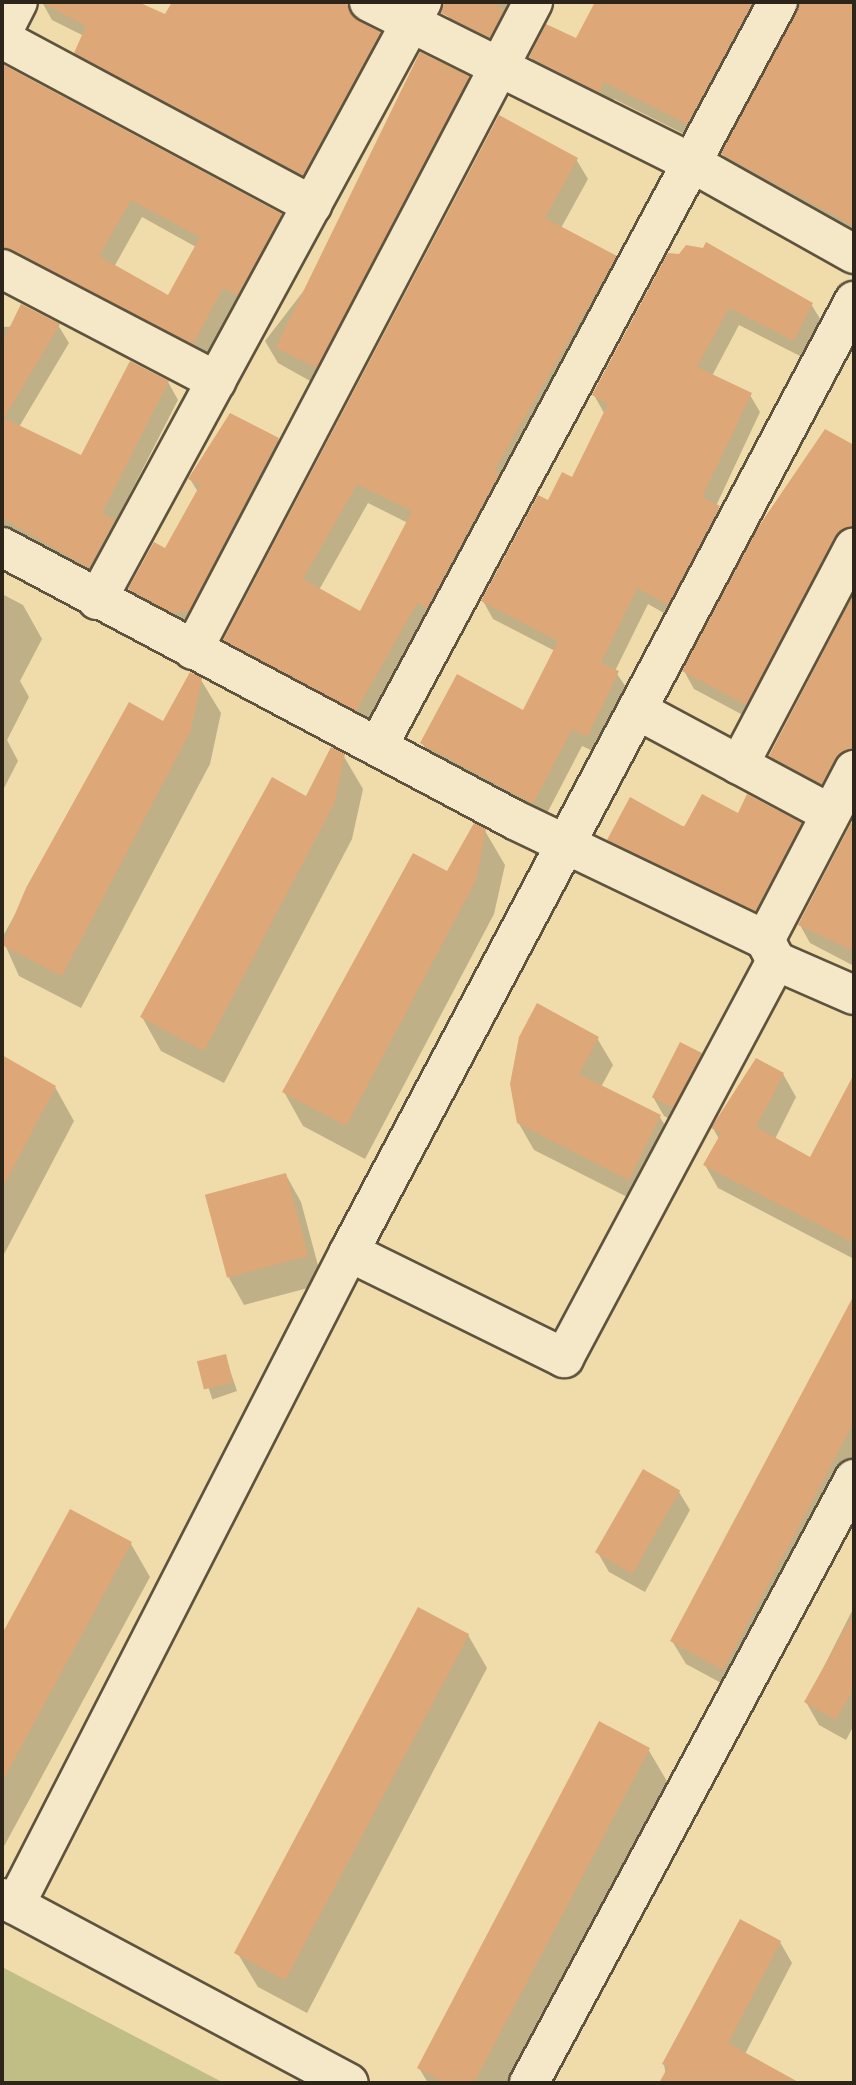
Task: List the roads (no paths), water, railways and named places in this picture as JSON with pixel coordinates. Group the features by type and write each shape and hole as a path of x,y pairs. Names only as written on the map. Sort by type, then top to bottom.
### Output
{"street":[{"path":"2,33 18,2"},
{"path":"369,2 416,13 498,67 690,162 854,254"},
{"path":"193,650 533,2"},
{"path":"378,746 778,2"},
{"path":"97,600 416,13"},
{"path":"2,39 312,205"},
{"path":"2,269 216,381"},
{"path":"349,2083 8,1902 564,843 842,348 854,301"},
{"path":"2,547 97,600 854,995"},
{"path":"740,765 854,547"},
{"path":"637,710 829,813"},
{"path":"349,1252 564,1358 771,950 829,813 854,770"},
{"path":"528,2083 854,1479"}]}
